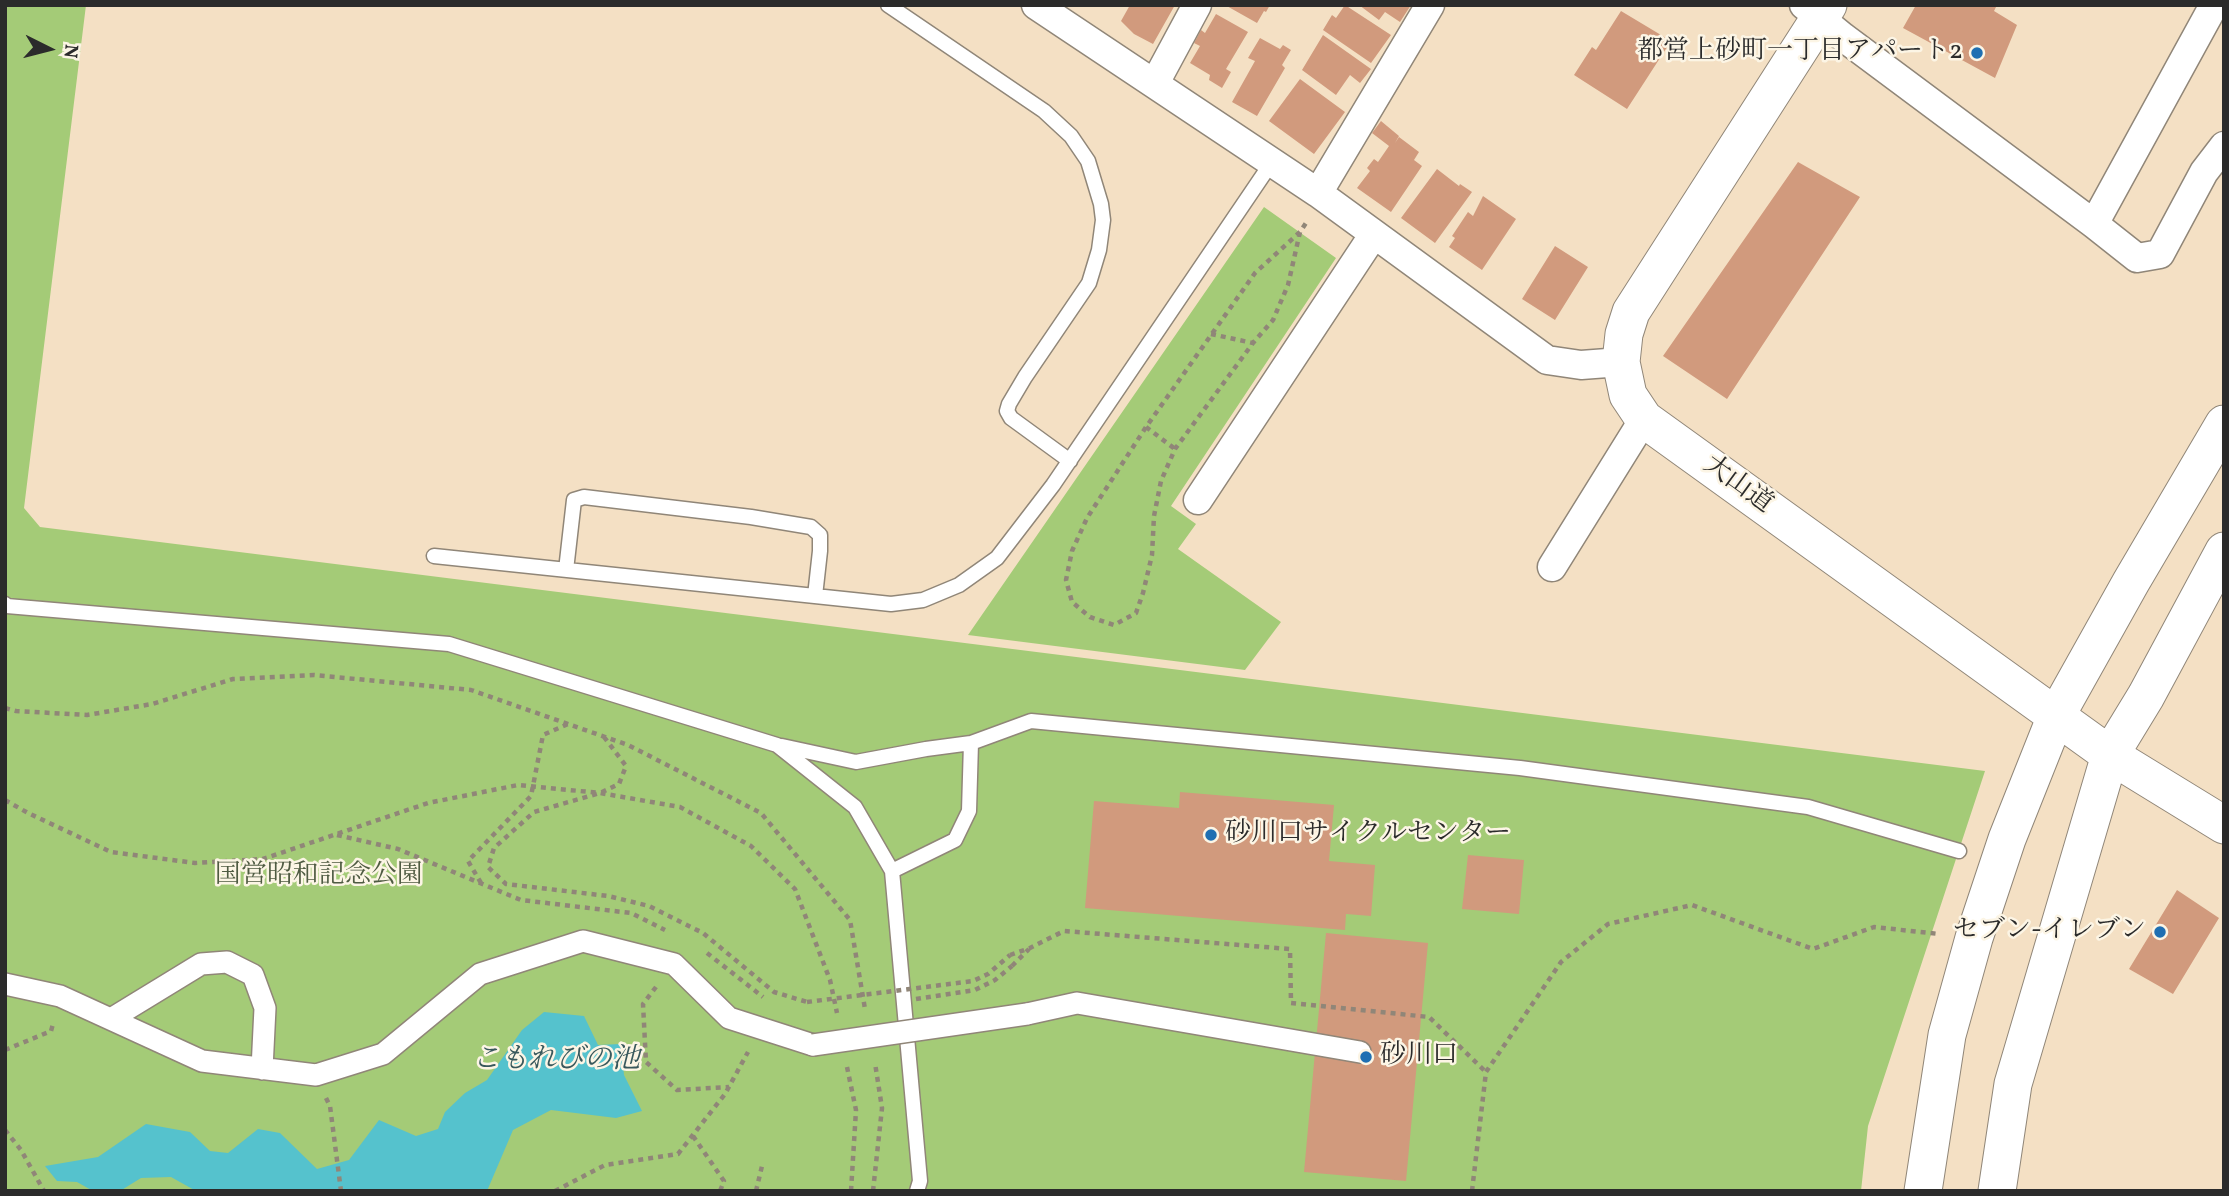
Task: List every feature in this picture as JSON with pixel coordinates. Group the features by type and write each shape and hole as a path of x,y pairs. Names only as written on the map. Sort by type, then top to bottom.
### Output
{"street":[{"path":"1036,5 1318,193 1547,360 1581,365 1621,362"},
{"path":"1155,83 1197,5"},
{"path":"1318,193 1430,5"},
{"path":"2094,224 2214,5"},
{"path":"1818,10 1843,37 2137,258 2160,254 2204,172 2224,146"},
{"name":"大山道","path":"1818,10 1631,312 1624,334 1621,362 1628,396 1644,419 2110,755 2224,825"},
{"path":"1198,500 1374,233"},
{"path":"1552,567 1644,419"},
{"path":"1923,1191 1947,1035 1974,938 2007,839 2056,716 2224,424"},
{"path":"2003,1190 2012,1084 2110,755 2146,695 2224,551"},
{"path":"5,984 60,996 202,1061 316,1075 383,1054 480,974 583,941 674,964 729,1018 813,1045 1027,1014 1077,1003 1360,1052"},
{"path":"111,1019 201,964 227,962 253,975 265,1008 262,1069"}],"lane":[{"path":"887,5 1044,111 1071,136 1088,161 1103,220 1099,250 1089,283 1025,377 1007,411 1011,418 1070,461"},
{"path":"434,555 891,604 923,600 959,585 997,558 1070,461 1272,162"},
{"path":"566,570 574,500 584,498 751,517 811,527 820,535 815,596"},
{"path":"5,604 449,644 776,745 856,762 971,743 1031,721 1520,768 1808,807 1959,850"},
{"path":"892,871 955,840 969,811 971,743"},
{"path":"776,745 855,807 892,871 920,1181 917,1191"}],"path":[{"path":"1300,232 1289,285 1273,320 1253,343 1175,449 1161,481 1154,516 1152,555 1136,613 1114,625 1090,617 1072,602 1066,580 1072,551 1087,517 1146,427 1255,273 1300,232"},
{"path":"1211,334 1253,343"},
{"path":"1146,427 1175,449"},
{"path":"5,708 87,715 152,704 233,679 314,675 471,690 604,736 628,745 761,813 850,920 866,1014"},
{"path":"482,884 468,861 531,796 542,735 568,724"},
{"path":"604,736 626,766 619,784 600,793 534,812 494,848 488,867 506,884 608,897 649,906 703,933 774,992 807,1002 973,981 988,974 1010,955 1064,931 1290,949 1291,1003 1429,1017 1486,1072"},
{"path":"5,800 111,852 195,863 263,859 428,803 518,785 600,793 680,807 751,846 795,889 830,980 838,1019"},
{"path":"1472,1191 1486,1072 1561,962 1608,924 1692,905 1813,949 1874,927 1974,938"},
{"path":"906,1000 975,990 995,980 1030,948"},
{"path":"674,964 643,1004 646,1062 677,1090 729,1087"},
{"path":"5,1050 51,1031 60,996"},
{"path":"864,1006 878,1004"},
{"path":"823,1012 837,1010"},
{"path":"555,1191 605,1165 678,1154 729,1087 761,1028"},
{"path":"873,1054 882,1108 873,1191"},
{"path":"845,1058 856,1110 851,1191"},
{"path":"316,1075 330,1106 341,1191"},
{"path":"5,1129 21,1150 44,1191"},
{"path":"693,1136 724,1181 720,1191"},
{"path":"756,1191 762,1166"}],"green space":[{"name":"国営昭和記念公園","path":"5,5 86,5 24,508 40,527 1985,771 1868,1126 1861,1191 5,1191"},
{"path":"1264,207 1336,258 1171,506 1196,524 1178,549 1281,622 1245,670 968,635"}],"water":[{"name":"こもれびの池","path":"544,1012 584,1016 598,1045 621,1044 624,1075 642,1111 616,1118 551,1110 513,1130 487,1191 196,1191 171,1177 141,1178 120,1191 93,1191 77,1182 57,1181 45,1166 98,1157 146,1124 190,1132 210,1151 228,1153 258,1129 280,1133 317,1169 349,1160 379,1120 416,1136 438,1129 445,1112 465,1093 487,1080 522,1030"}],"building":[{"path":"1130,5 1175,5 1153,44 1134,34 1121,21"},
{"path":"1225,5 1270,5 1257,23"},
{"path":"1345,5 1391,35 1371,63 1323,30 1332,15 1336,18"},
{"path":"1359,5 1411,5 1400,22 1385,12 1379,20"},
{"name":"都営上砂町一丁目アパート2","path":"1916,5 1997,5 1994,11 2017,25 1995,78 1903,28"},
{"path":"1621,11 1671,41 1627,109 1574,75 1592,47 1596,50"},
{"path":"1216,14 1248,32 1226,69 1231,72 1222,88 1209,80 1210,75 1190,63 1200,46 1194,43 1201,30 1205,33"},
{"path":"1323,35 1371,69 1360,83 1350,75 1336,95 1302,70"},
{"path":"1260,38 1280,49 1283,45 1291,50 1282,65 1285,68 1257,116 1232,102 1255,61 1248,58"},
{"path":"1300,79 1345,112 1314,154 1269,121"},
{"path":"1381,121 1399,136 1395,143 1399,137 1419,152 1414,160 1422,166 1391,212 1357,188 1370,171 1367,168 1374,159 1378,162 1389,146 1372,133"},
{"path":"1798,162 1860,197 1727,399 1663,356"},
{"path":"1437,169 1459,186 1460,184 1472,192 1435,243 1401,218"},
{"path":"1483,196 1516,219 1482,270 1449,247 1455,238 1452,236 1468,212 1473,216"},
{"path":"1555,246 1588,267 1555,320 1522,299"},
{"name":"砂川口サイクルセンター","path":"1180,792 1334,805 1329,861 1375,865 1371,916 1346,914 1345,930 1085,908 1094,801 1179,808"},
{"path":"1468,855 1524,860 1519,914 1462,909"},
{"path":"2177,890 2219,918 2173,994 2129,969"},
{"name":"砂川口","path":"1326,933 1428,943 1406,1181 1304,1172"}],"place":[{"name":"都営上砂町一丁目アパート2","path":"1977,53"},
{"name":"砂川口サイクルセンター","path":"1211,835"},
{"name":"セブン-イレブン","path":"2160,932"},
{"name":"砂川口","path":"1366,1057"}]}
